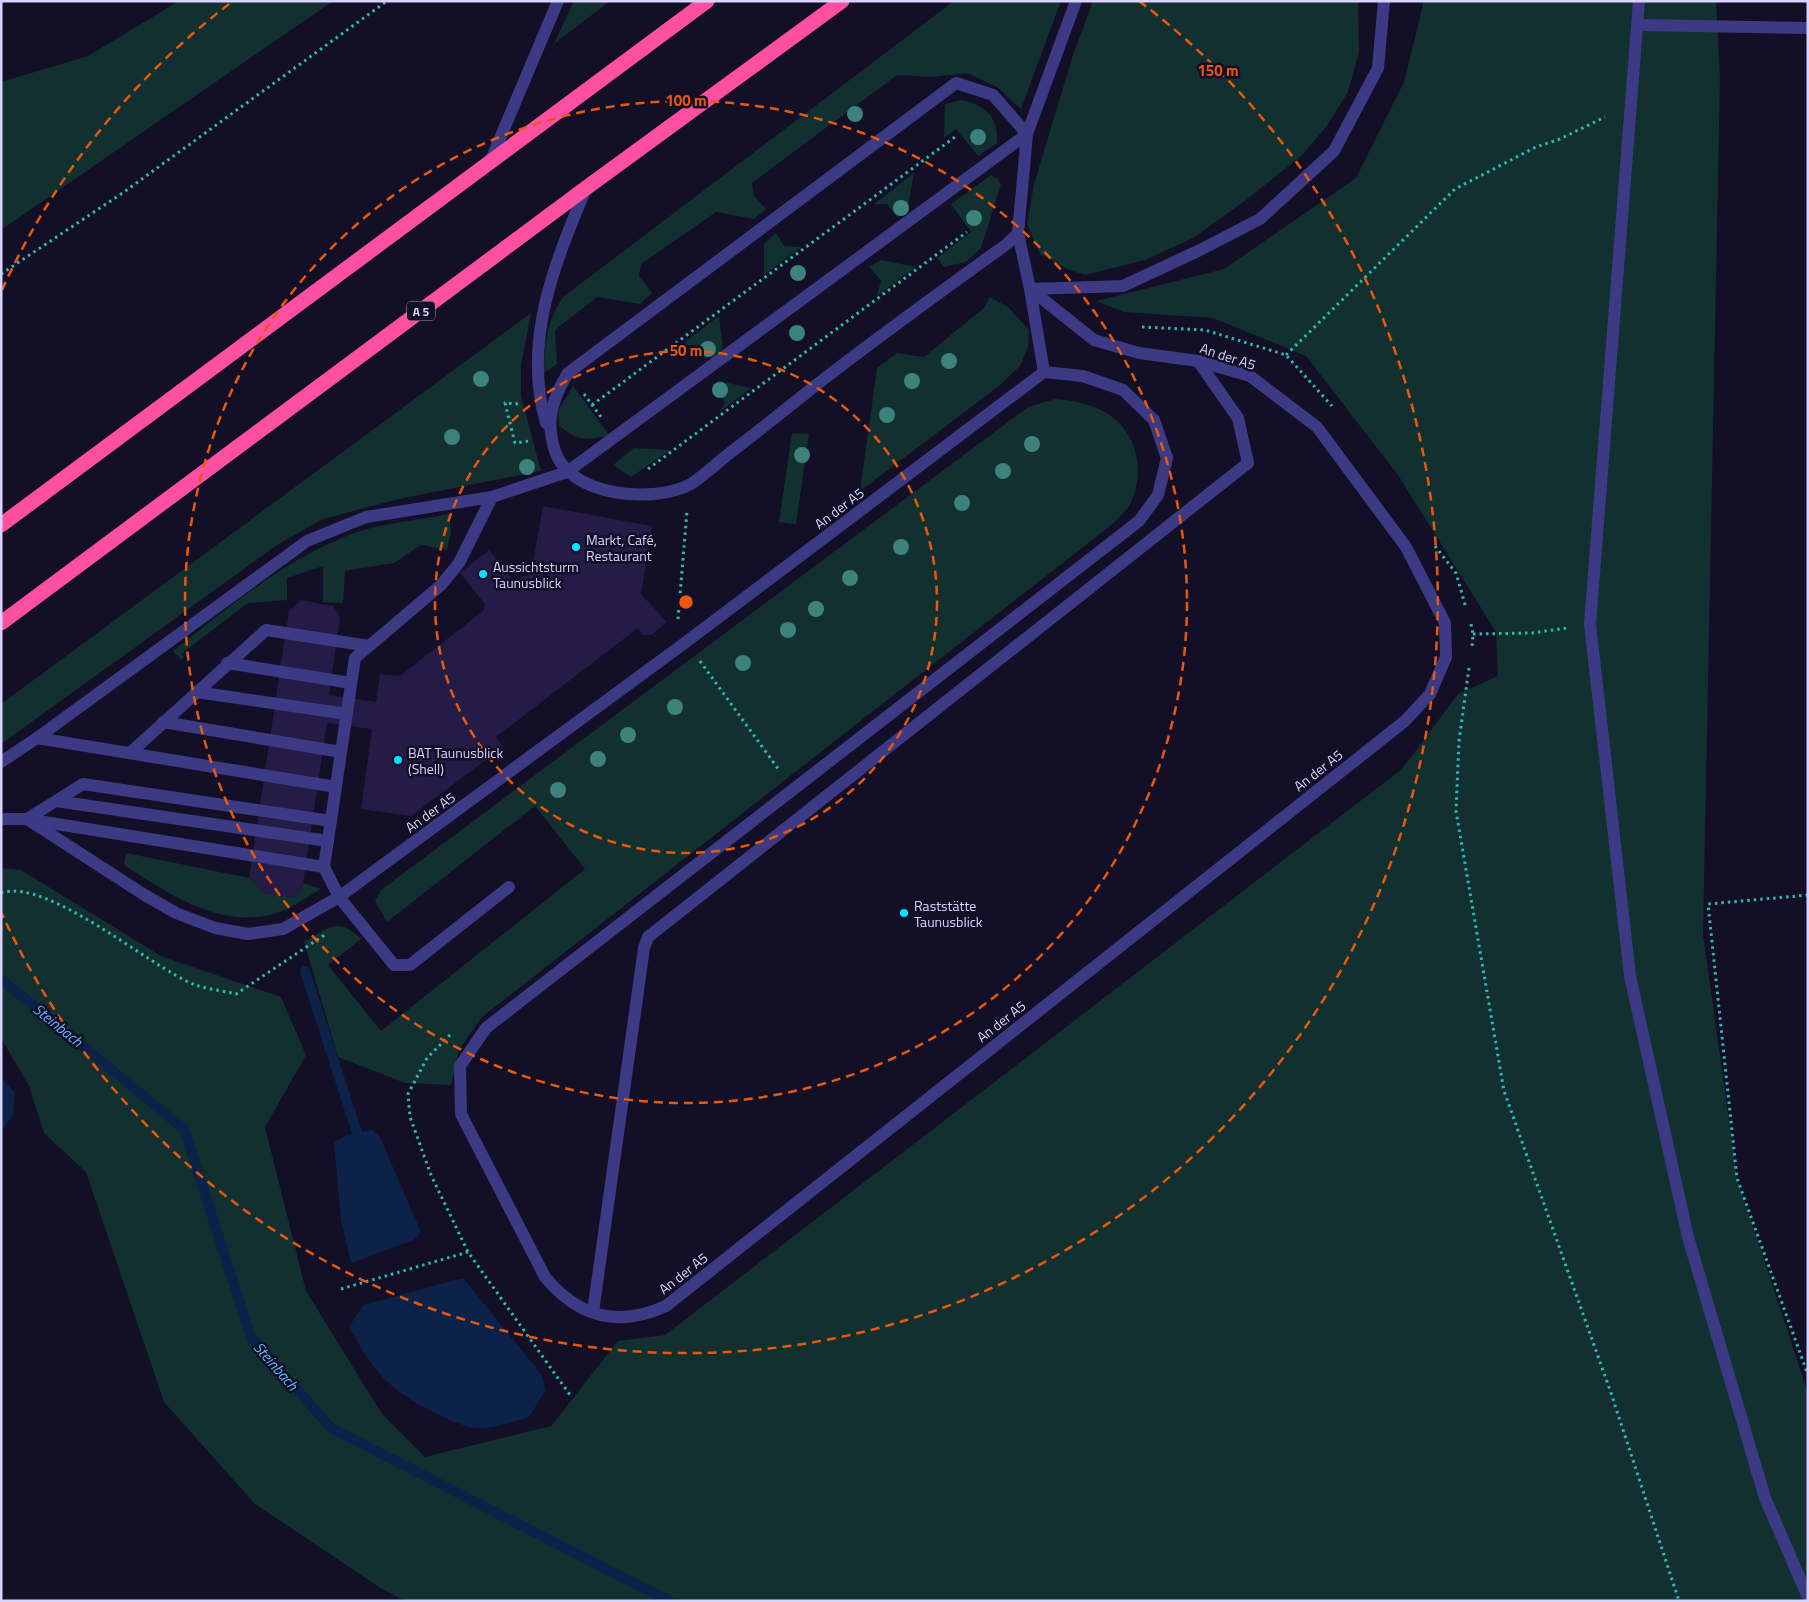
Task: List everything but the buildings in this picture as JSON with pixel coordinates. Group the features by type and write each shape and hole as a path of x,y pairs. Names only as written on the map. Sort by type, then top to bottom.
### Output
{"highway":[{"path":"1,526 707,1"},
{"name":"A 5","path":"1,623 586,188 842,1"}],"lane":[{"path":"490,164 558,1"},
{"path":"1044,372 1018,233 1027,134 1076,1"},
{"path":"1030,289 1122,286 1200,250 1260,219 1334,151 1378,68 1384,1"},
{"path":"1639,1 1590,624 1630,976 1688,1237 1765,1498 1808,1596"},
{"path":"1638,25 1808,28"},
{"path":"550,437 549,413 568,373 956,83 993,95 1027,134"},
{"path":"1,762 37,738 307,542 366,517 492,497 567,472 1027,134"},
{"path":"586,188 554,264 541,318 539,363 541,406 556,456 567,472 589,486 616,493 652,495 690,484 858,352 1007,244 1018,233"},
{"name":"An der A5","path":"27,819 176,913 215,928 248,934 283,929 339,897 686,642 1044,372 1083,376 1124,390 1154,420 1168,458 1158,495 1139,521 486,1028 460,1066 461,1114 545,1277 559,1293 593,1312 611,1318 646,1316 666,1306 1404,721 1430,694 1446,657 1445,624 1406,547 1317,427 1250,376 1198,361 1139,353 1094,340 1030,289"},
{"path":"593,1312 644,948 648,937 1248,463 1238,418 1198,361"},
{"path":"492,497 459,563 441,586 355,658 324,867 339,897 394,965 410,964 509,887"},
{"path":"131,752 227,663 266,630 369,646"},
{"path":"227,663 351,683"},
{"path":"196,692 347,714"},
{"path":"163,722 341,752"},
{"path":"37,738 336,787"},
{"path":"27,819 83,784 331,821"},
{"path":"56,801 328,841"},
{"path":"1,819 27,819 324,867"}],"path":[{"path":"1,274 132,186 387,1"},
{"path":"1286,355 1455,189 1536,147 1560,139 1631,105"},
{"path":"592,405 955,137"},
{"path":"616,493 967,232"},
{"path":"568,373 615,436"},
{"path":"1471,653 1473,634 1532,633 1590,624"},
{"path":"1470,663 1459,741 1456,811 1504,1091 1611,1393 1679,1601"},
{"path":"1,893 8,890 50,899 195,984 236,994 333,930"},
{"path":"1808,895 1708,904 1737,1178 1808,1375"},
{"path":"486,1028 456,1030 427,1058 408,1094 410,1117 431,1175 468,1252 570,1395"},
{"path":"341,1289 468,1252"}],"green space":[{"path":"179,1 333,1 1,230 1,82 88,56"},
{"path":"574,1 610,1 554,44"},
{"path":"954,1 1061,1 1021,109 997,87 967,73 933,77 897,75 752,183 754,196 766,209 754,219 716,212 641,264 639,276 652,293 640,304 597,297 555,330 557,364 544,373 545,352 550,324 557,306 563,297"},
{"path":"1093,1 1358,1 1359,52 1348,92 1326,127 1301,156 1246,200 1193,238 1145,260 1085,275 1067,269 1040,254 1027,224 1034,184 1072,58"},
{"path":"1422,1 1716,1 1720,78 1703,934 1737,1178 1808,1393 1808,1601 405,1601 382,1589 255,1504 164,1402 86,1172 44,1133 29,1086 1,1038 1,868 21,870 161,956 281,997 306,1055 265,1127 306,1291 382,1414 425,1457 551,1426 618,1341 665,1335 1402,769 1458,694 1498,676 1496,632 1398,475 1306,356 1213,318 1124,312 1096,301 1224,269 1356,178 1404,82 1423,5"},
{"path":"962,100 984,109 996,126 997,143 978,156 956,129 944,138 945,104"},
{"path":"914,173 907,212 897,217 887,204 874,204"},
{"path":"991,175 998,179 1001,184 981,248 966,262 944,267 937,258 971,232 951,204"},
{"path":"776,233 784,246 801,247 764,275 764,244"},
{"path":"881,260 916,267 877,296 881,280 869,267"},
{"path":"990,297 1008,307 1029,330 1028,347 1020,366 999,386 860,491 877,368 897,353 924,357 984,308"},
{"path":"531,313 521,365 521,396 541,471 399,499 323,519 280,543 1,744 1,704"},
{"path":"719,316 723,349 713,358 694,345 681,345"},
{"path":"719,381 751,388 718,413 725,403 712,385"},
{"path":"573,386 609,435 588,439 577,437 559,425 558,411"},
{"path":"1055,399 1079,402 1103,411 1124,428 1131,439 1138,465 1138,478 1130,504 1115,522 482,1017 459,1050 451,1085 405,1083 338,1057 304,942 327,929 339,926 353,932 361,939 328,965 381,1031 585,869 535,806 387,922 375,901 381,890 1028,407"},
{"path":"792,433 809,434 796,524 779,522"},
{"path":"634,448 670,450 631,477 613,465"},
{"path":"449,514 451,532 447,550 421,545 394,563 345,571 343,603 323,602 323,566 287,578 287,600 248,603 181,654 184,657 181,660 173,651 276,573 320,548 369,528"},
{"path":"126,853 249,878 263,893 292,897 302,891 303,883 321,889 277,913 256,917 236,917 196,906 159,887 124,865"}],"water":[{"path":"1,1078 15,1093 13,1115 1,1132"},
{"path":"372,1130 380,1137 421,1232 414,1240 351,1263 341,1220 334,1143 345,1136"},
{"path":"463,1278 541,1374 546,1390 529,1417 500,1425 477,1428 440,1416 408,1398 385,1380 368,1358 349,1327 363,1305"}],"waterway":[{"path":"305,971 357,1133"},
{"name":"Steinbach","path":"1,979 184,1129 251,1337 331,1428 669,1601"}],"place":[{"name":"Markt, Café, Restaurant","path":"576,547"},
{"name":"Aussichtsturm Taunusblick","path":"483,574"},
{"name":"BAT Taunusblick (Shell)","path":"398,760"},
{"name":"Raststätte Taunusblick","path":"904,913"}]}
